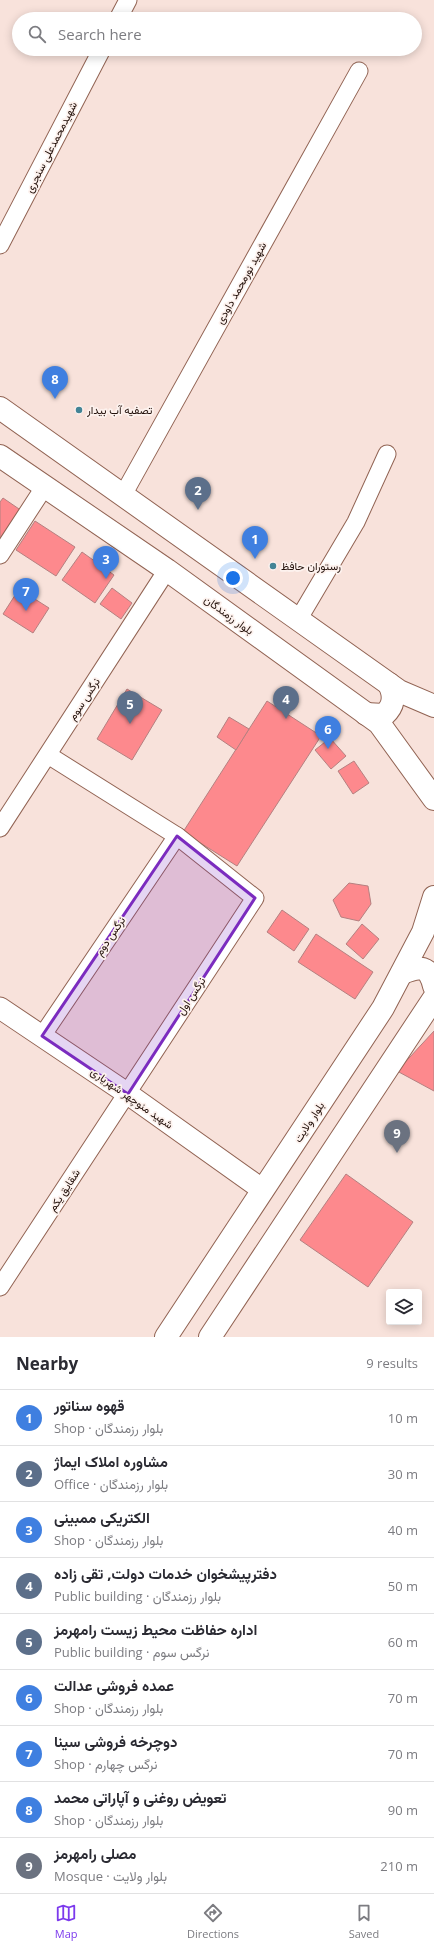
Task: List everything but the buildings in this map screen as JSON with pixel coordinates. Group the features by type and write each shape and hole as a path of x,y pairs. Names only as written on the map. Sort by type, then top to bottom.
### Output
{"main road":[{"path":"0,408 399,691 434,706"},
{"name":"بلوار رزمندگان","path":"0,456 167,570 380,724 434,799"},
{"path":"366,714 384,715 389,710 392,705 393,698 392,690 389,684"},
{"name":"بلوار ولایت","path":"166,1337 383,1008 423,932 434,897"},
{"path":"210,1337 433,994 432,975 425,969 416,968 402,973"}],"street":[{"path":"122,12 128,0"},
{"name":"شهیدمحمدعلی سنجری","path":"0,245 98,56"},
{"name":"شهید نورمحمد داودی","path":"123,495 360,71"},
{"path":"298,620 356,522 387,454"},
{"path":"0,555 45,486"},
{"name":"نرگس سوم","path":"0,828 167,570"},
{"path":"48,755 178,836"},
{"name":"نرگس اول","path":"128,1094 255,898 178,836"},
{"name":"نرگس دوم","path":"42,1036 178,836"},
{"name":"شهید منوچهر شهریاری","path":"0,1008 128,1094 263,1190"},
{"name":"شقایق یکم","path":"0,1287 128,1094"}],"highlighted area":[{"path":"177,836 255,898 128,1094 42,1036"}],"place":[{"name":"تعویض روغنی و آپاراتی محمد","path":"55,399"},
{"name":"تصفیه آب بیدار","path":"79,410"},
{"name":"مشاور‌ه املاک ایماژ","path":"198,510"},
{"name":"قهوه سناتور","path":"255,559"},
{"name":"رستوران حافظ","path":"273,566"},
{"name":"الکتریکی ممبینی","path":"106,579"},
{"name":"دوچرخه فروشی سینا","path":"26,611"},
{"name":"دفترپیشخوان خدمات دولت, تقی زاده","path":"286,719"},
{"name":"اداره حفاظت محیط زیست رامهرمز","path":"130,724"},
{"name":"عمده فروشی عدالت","path":"328,749"},
{"name":"مصلی رامهرمز","path":"397,1153"}]}
